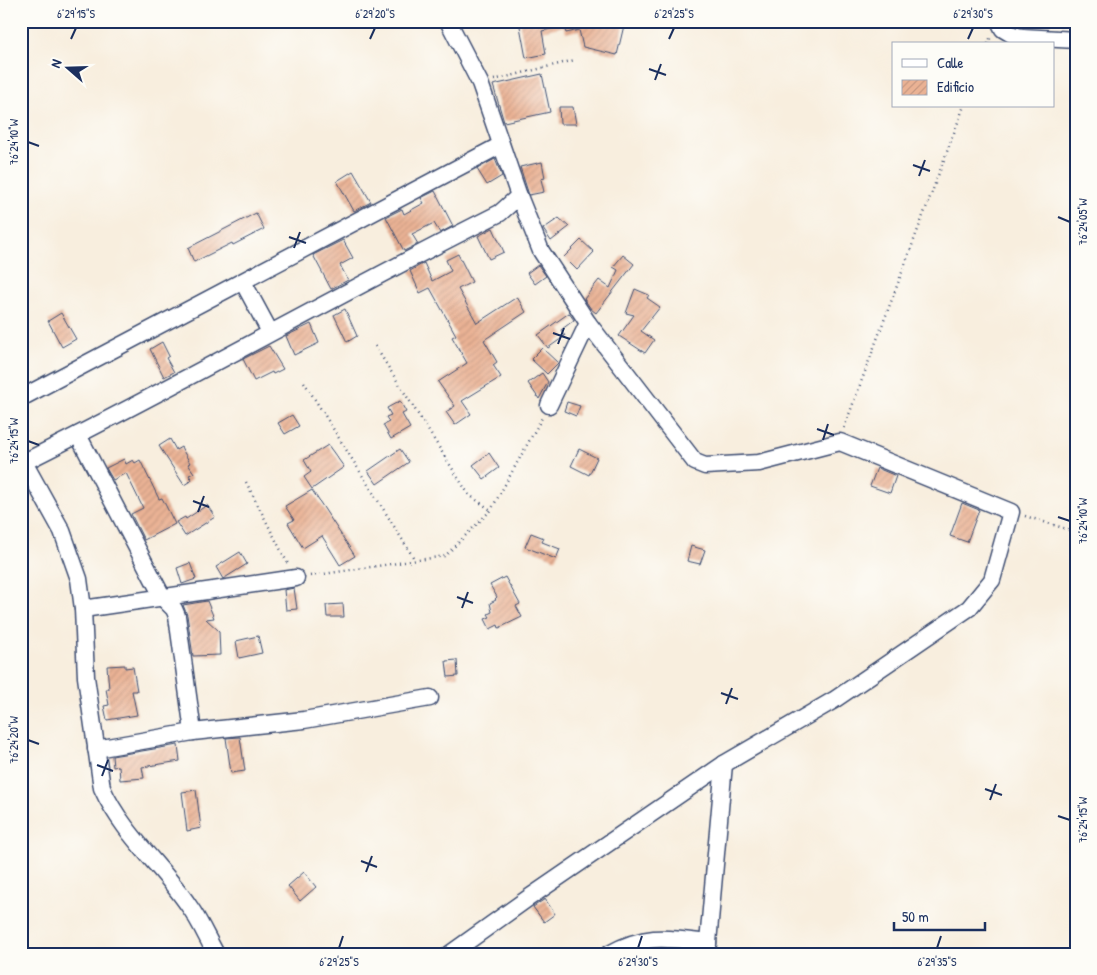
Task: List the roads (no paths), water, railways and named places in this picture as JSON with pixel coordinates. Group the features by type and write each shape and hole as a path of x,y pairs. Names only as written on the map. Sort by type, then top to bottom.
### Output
{"street":[{"path":"448,21 480,83 519,196 541,251 588,323 695,462 705,466 759,463 840,442 1011,512 992,580 970,608 834,700 724,764 526,899 450,954"},
{"path":"1000,21 1002,29 1012,35 1076,40"},
{"path":"21,398 501,145"},
{"path":"216,954 190,907 136,841 110,805 102,788 86,677 83,610 79,579 62,531 23,459 78,435 270,332 500,213 519,196"},
{"path":"243,282 270,332"},
{"path":"549,406 588,323"},
{"path":"78,435 163,598 174,609 177,616 193,732"},
{"path":"83,610 296,578"},
{"path":"96,749 193,732 304,720 430,698"},
{"path":"609,954 628,944 648,939 672,939 708,948 724,764"}]}
